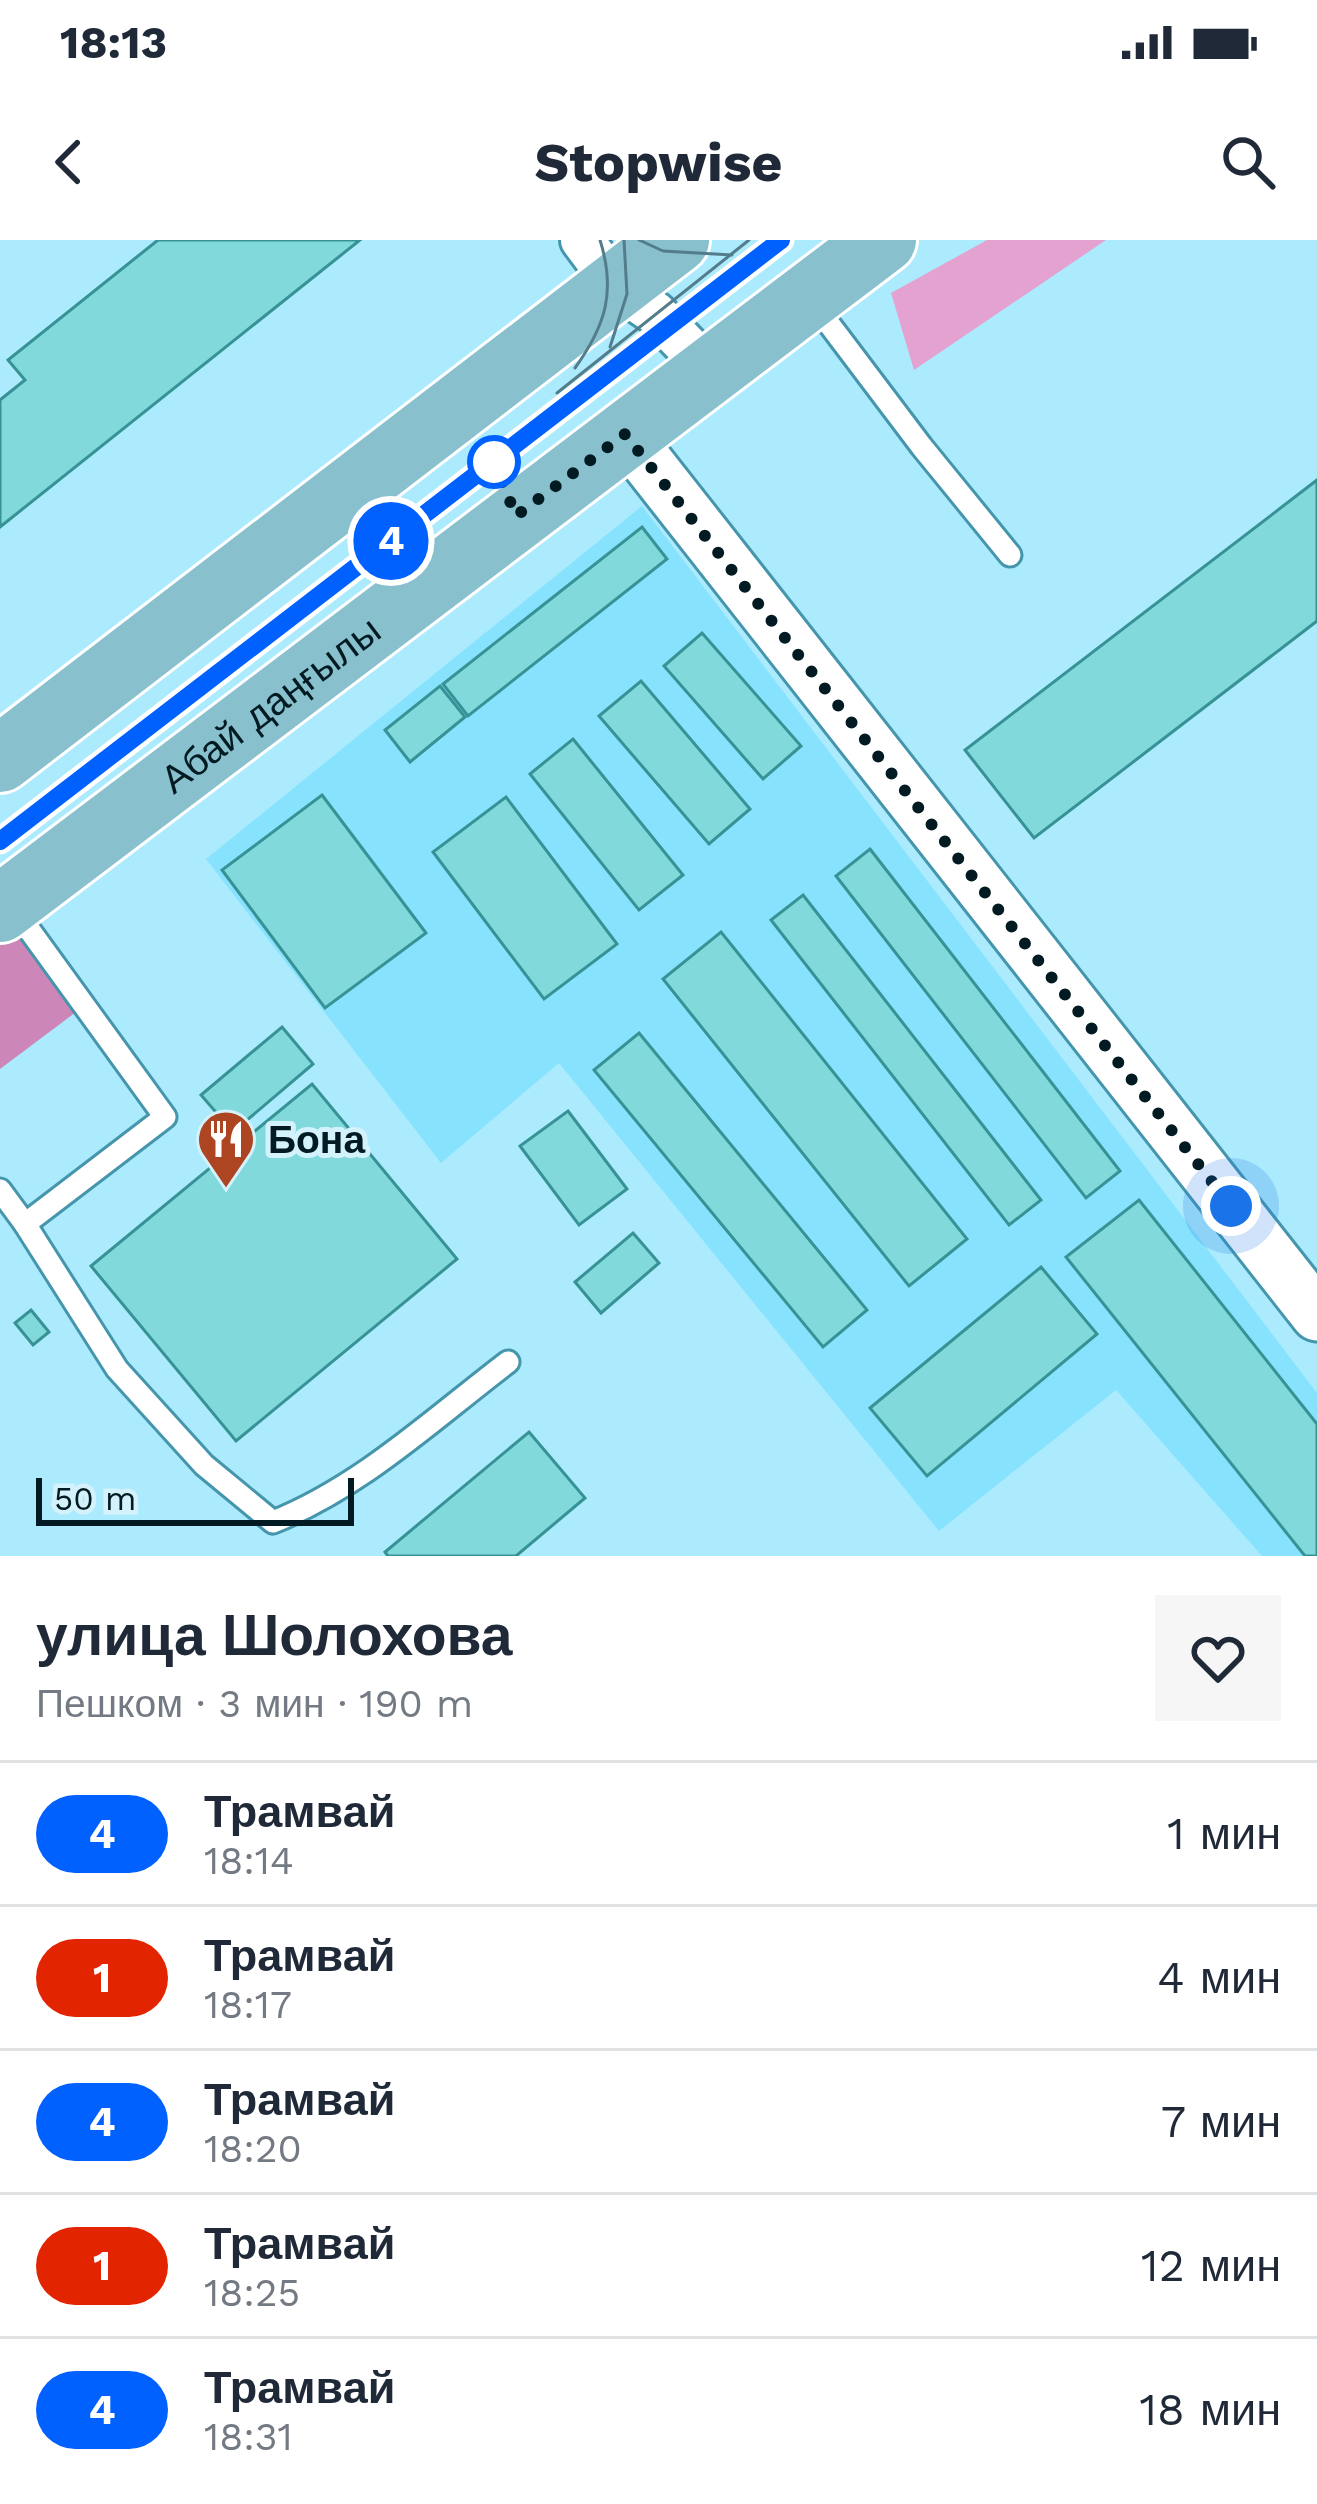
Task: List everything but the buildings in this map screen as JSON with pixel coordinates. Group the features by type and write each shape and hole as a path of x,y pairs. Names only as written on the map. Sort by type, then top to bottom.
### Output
{"main road":[{"path":"0,759 599,263 676,240"},
{"name":"Абай даңғылы","path":"5,906 883,240"}],"street":[{"path":"599,263 709,369"},
{"path":"625,434 1317,1315"}],"lane":[{"path":"808,297 1010,555"},
{"path":"5,906 165,1117 25,1224"},
{"path":"0,1190 117,1369 203,1465 273,1522 312,1507 345,1486 508,1362"}],"shaded area":[{"path":"987,240 1106,240 914,370 891,293"},
{"path":"642,506 1317,1393 1317,1556 1262,1556 1116,1390 939,1531 559,1063 441,1163 206,859"},
{"path":"21,918 84,1006 0,1069 0,933"}],"tram line":[{"path":"575,368 605,307 607,275 600,240"},
{"path":"610,347 627,294 624,240"},
{"path":"639,240 663,251 732,255"},
{"path":"557,393 749,240"},
{"path":"0,841 781,240"},
{"name":"4","path":"0,841 781,240"}],"place":[{"name":"Бона","path":"226,1190"}],"route":[{"path":"494,462 516,516 625,434 1231,1206"}]}
